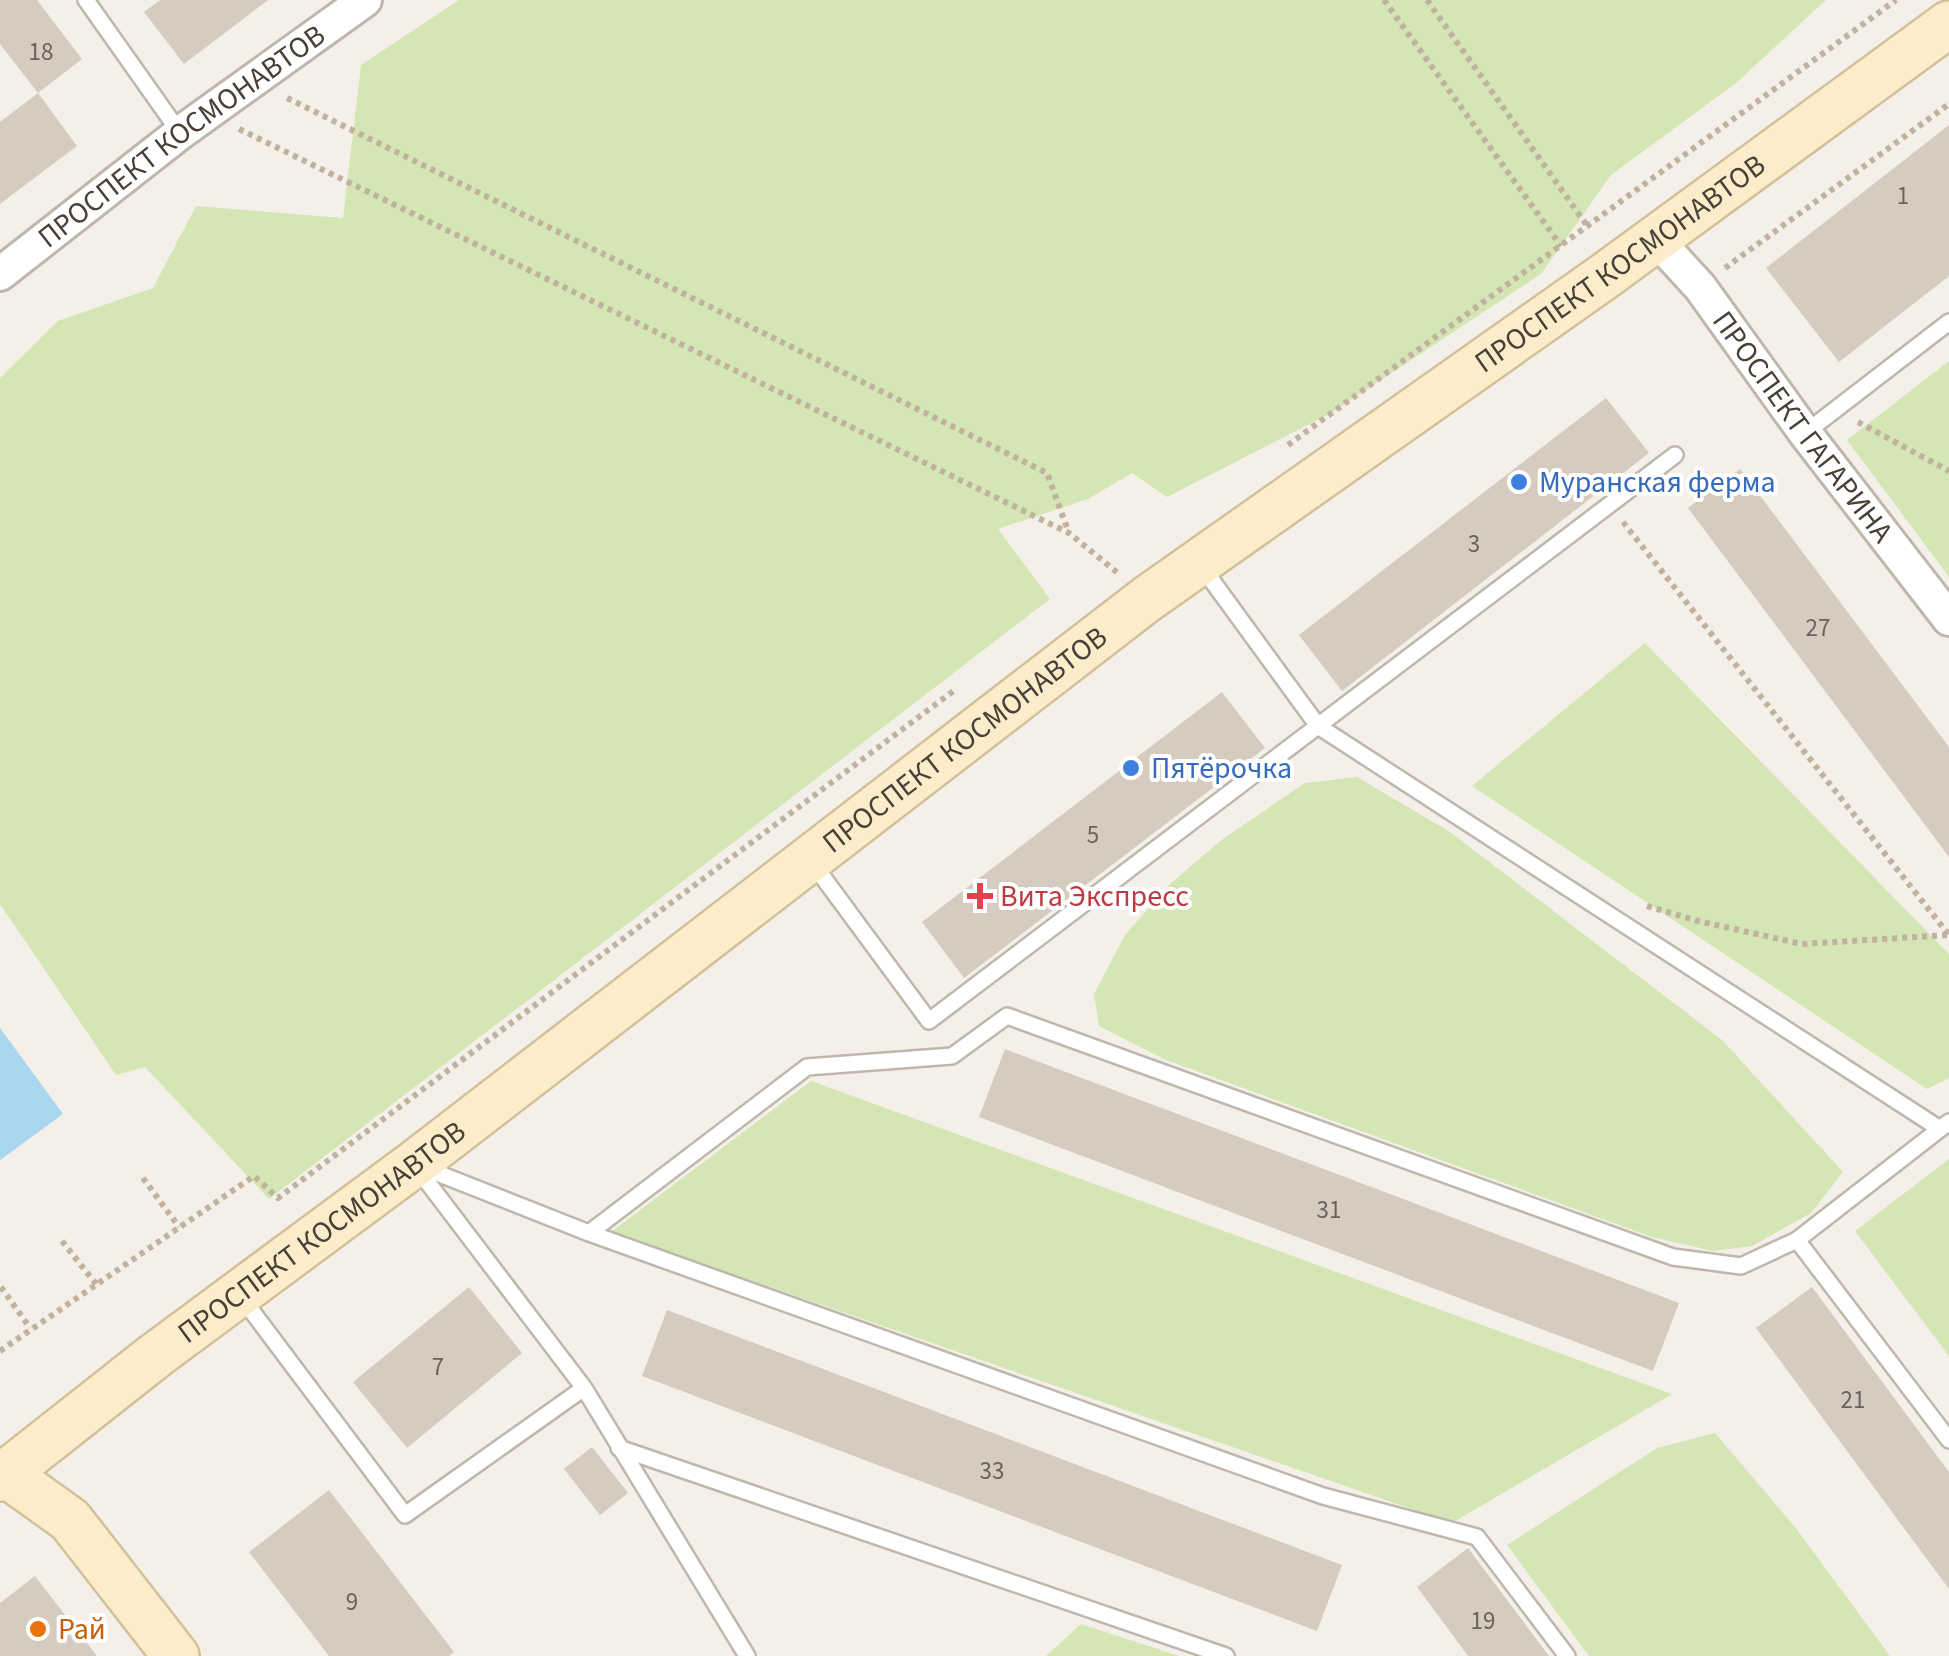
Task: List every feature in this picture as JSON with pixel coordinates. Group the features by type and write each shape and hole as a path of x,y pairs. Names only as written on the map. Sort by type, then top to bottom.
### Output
{"main road":[{"name":"ПРОСПЕКТ КОСМОНАВТОВ","path":"3,1476 156,1354 414,1164 809,859 1130,577 1200,564 1949,24"},
{"path":"3,1476 70,1520 176,1656"}],"street":[{"name":"ПРОСПЕКТ КОСМОНАВТОВ","path":"0,274 194,123 365,0"},
{"name":"ПРОСПЕКТ ГАГАРИНА","path":"1655,238 1700,287 1805,433 1949,619"}],"lane":[{"path":"86,0 194,123"},
{"path":"1805,433 1949,322"},
{"path":"809,859 929,1021 1676,455"},
{"path":"589,1233 807,1067 952,1056 1007,1016 1673,1256 1741,1266 1797,1240 1945,1125 1318,726 1200,564"},
{"path":"414,1164 589,1233 1323,1496 1477,1537 1567,1656"},
{"path":"414,1164 584,1388 747,1656"},
{"path":"1797,1240 1949,1440"},
{"path":"240,1295 405,1515 584,1388"},
{"path":"619,1448 1226,1656"}],"path":[{"path":"1384,0 1561,246"},
{"path":"1427,0 1588,227"},
{"path":"1273,455 1896,0"},
{"path":"254,82 1047,473 1070,532"},
{"path":"1700,287 1949,104"},
{"path":"194,123 1070,532 1130,577"},
{"path":"1835,410 1949,471"},
{"path":"1610,505 1949,935"},
{"path":"0,1352 254,1176 278,1198 972,678"},
{"path":"1642,904 1698,922 1802,944 1949,935"},
{"path":"142,1178 179,1228"},
{"path":"62,1242 96,1284"},
{"path":"2,1287 30,1328"}],"green space":[{"path":"459,0 1826,0 1736,83 1611,175 1541,274 1331,413 1167,497 1132,473 1088,499 998,529 1050,599 269,1199 145,1067 116,1075 0,904 0,378 58,321 153,288 196,206 343,218 361,65"},
{"path":"1949,361 1949,577 1847,440"},
{"path":"1645,643 1949,954 1949,1078 1927,1089 1472,786"},
{"path":"1357,777 1450,832 1722,1040 1843,1172 1811,1213 1752,1246 1713,1251 1652,1237 1166,1060 1099,1026 1094,994 1125,935 1170,884 1224,838 1305,783"},
{"path":"811,1081 1672,1394 1452,1523 611,1232"},
{"path":"1949,1159 1949,1356 1855,1231"},
{"path":"1715,1433 1795,1527 1890,1656 1589,1656 1507,1545 1657,1448"},
{"path":"1081,1624 1179,1656 1046,1656"}],"water":[{"path":"0,1028 63,1114 0,1160"}],"building":[{"path":"0,0 37,0 82,59 38,93 0,44"},
{"path":"160,0 268,0 184,64 144,12"},
{"path":"38,93 77,146 0,204 0,122"},
{"path":"1949,125 1949,276 1839,362 1766,268"},
{"path":"1606,398 1649,453 1342,691 1299,635"},
{"path":"1740,469 1949,747 1949,857 1688,508"},
{"path":"1222,692 1265,748 964,978 922,922"},
{"path":"1005,1049 1679,1303 1653,1371 979,1117"},
{"path":"469,1287 522,1353 407,1448 353,1382"},
{"path":"1812,1287 1949,1472 1949,1589 1756,1328"},
{"path":"667,1310 1342,1565 1317,1631 642,1376"},
{"path":"592,1447 628,1493 600,1515 564,1469"},
{"path":"329,1490 454,1652 449,1656 329,1656 249,1552"},
{"path":"1468,1548 1549,1656 1468,1656 1417,1587"},
{"name":"Рай","path":"35,1576 97,1656 0,1656 0,1603"}],"place":[{"name":"Муранская ферма","path":"1519,482"},
{"name":"Пятёрочка","path":"1131,768"},
{"name":"Вита Экспресс","path":"980,896"},
{"name":"Рай","path":"38,1629"}]}
